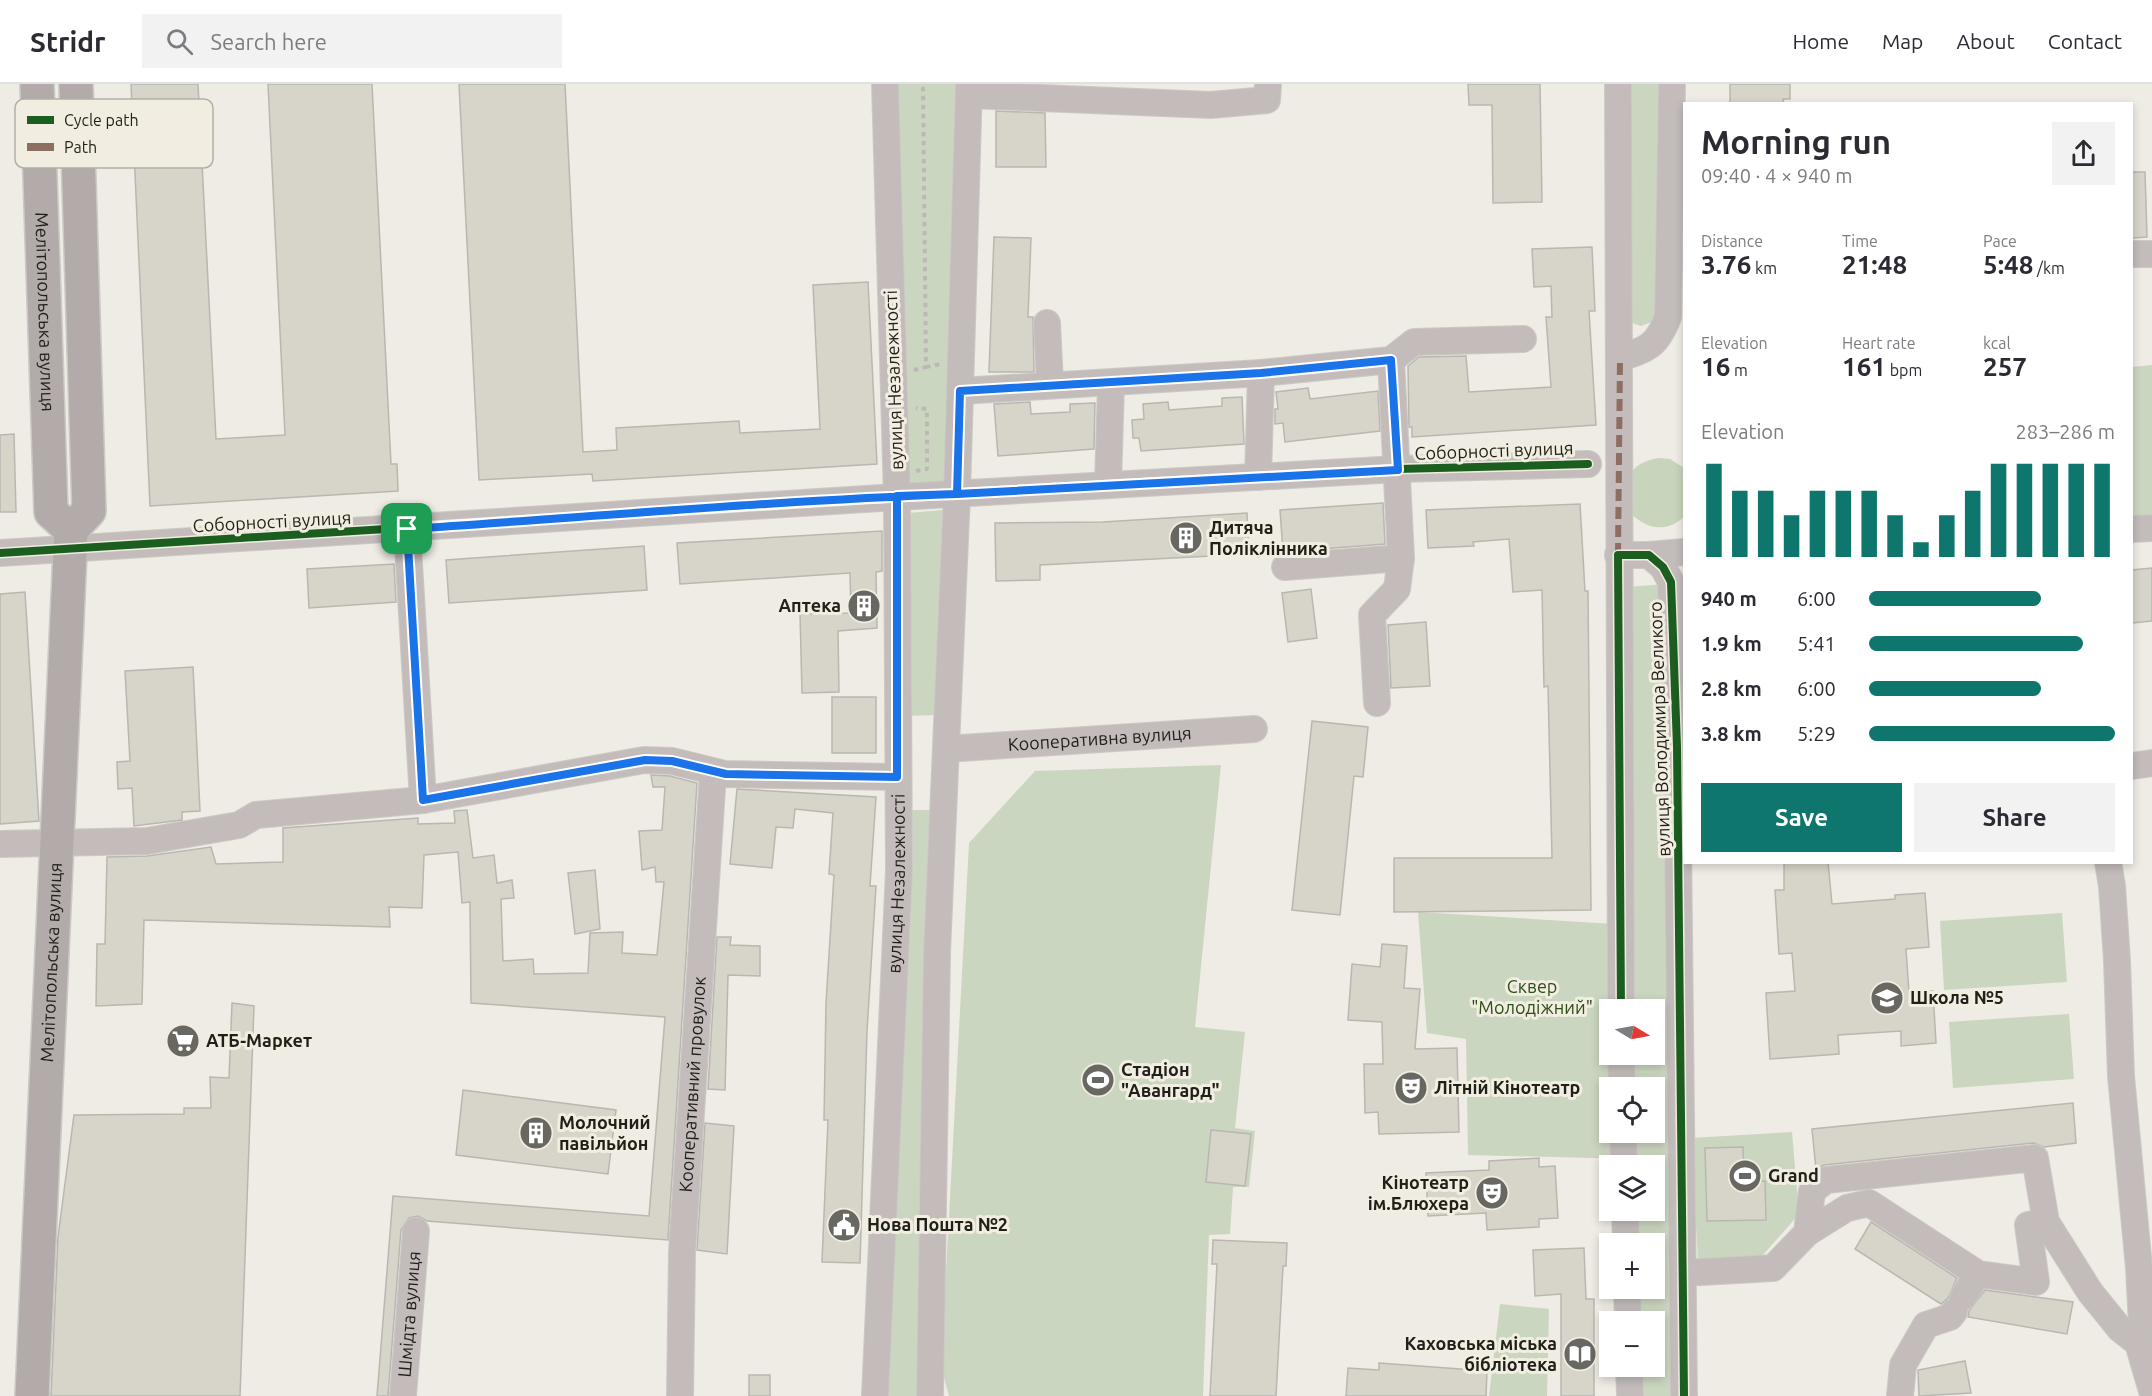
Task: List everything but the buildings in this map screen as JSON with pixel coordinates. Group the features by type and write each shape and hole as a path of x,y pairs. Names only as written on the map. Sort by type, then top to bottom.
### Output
{"main road":[{"name":"Мелітопольська вулиця","path":"37,84 37,99"},
{"path":"76,84 76,99"},
{"name":"Мелітопольська вулиця","path":"32,1396 71,539 51,512 40,168"},
{"path":"71,539 89,511 79,168"}],"street":[{"name":"вулиця Незалежності","path":"875,1396 898,870 897,496 885,84"},
{"path":"930,1396 937,952 957,494 969,89 1211,94 1267,100 1268,84"},
{"name":"вулиця Володимира Великого","path":"1618,84 1621,999"},
{"path":"1620,358 1645,350 1660,338 1668,317 1678,160 1672,84"},
{"path":"2133,254 2152,254"},
{"path":"1047,323 1050,384"},
{"path":"960,391 1261,373 1391,360 1414,342 1523,339"},
{"path":"1377,703 1372,615 1397,589 1401,558 1391,360"},
{"path":"1258,477 1261,373"},
{"path":"1108,485 1111,383"},
{"name":"Соборності вулиця","path":"0,553 71,539 407,529 897,496 1398,470 1588,464"},
{"path":"2133,529 2152,528"},
{"path":"407,529 423,800"},
{"path":"1618,555 1683,552"},
{"name":"вулиця Володимира Великого","path":"1649,555 1663,567 1671,582 1680,703 1684,1396"},
{"path":"1285,567 1401,558"},
{"name":"Кооперативна вулиця","path":"946,749 1254,729"},
{"path":"0,844 147,842 239,825 256,815 423,800 645,760 672,761 713,772 897,777"},
{"path":"2133,766 2152,763"},
{"name":"Кооперативний провулок","path":"680,1396 682,1252 713,772"},
{"path":"2108,864 2116,951 2121,1076 2139,1268 2142,1325 2138,1342 2152,1391"},
{"path":"1807,1233 1812,1191 1826,1180 2036,1158 2046,1222 2090,1292 2120,1329 2138,1342"},
{"path":"1683,1273 1773,1268 1807,1233 1847,1208 1869,1203 1978,1274 2036,1282 2028,1225 2046,1222"},
{"name":"Шмідта вулиця","path":"403,1396 416,1231"},
{"path":"1900,1396 1903,1365 1926,1325 1950,1317 1978,1274"},
{"path":"1629,1377 1630,1396"}],"path":[{"path":"910,380 910,370 926,367 923,84"},
{"path":"910,407 927,409 927,469 912,471"}],"green space":[{"path":"892,84 961,84 946,481 907,483"},
{"path":"1627,84 1663,84 1656,310 1652,322 1641,326 1629,322"},
{"path":"2152,365 2152,520 2133,521 2133,367"},
{"path":"1658,458 1670,459 1683,467 1683,518 1669,526 1648,525 1628,510 1627,491 1630,476 1633,470 1647,461"},
{"path":"943,510 935,715 907,716 908,513"},
{"name":"Сквер \"Молодіжний\"","path":"1665,584 1676,1396 1634,1396 1634,1377 1665,1377 1665,1311 1634,1311 1633,1299 1665,1299 1665,1233 1633,1233 1632,1221 1665,1221 1665,1155 1599,1155 1599,1158 1468,1155 1466,1039 1427,1033 1418,912 1630,925 1628,587"},
{"name":"Стадіон \"Авангард\"","path":"1221,765 1195,1027 1245,1032 1235,1128 1255,1131 1249,1187 1233,1187 1230,1234 1209,1235 1203,1396 949,1396 941,1366 969,843 1035,771"},
{"path":"906,810 939,810 922,1396 884,1396"},
{"path":"2062,913 2067,982 1944,990 1940,921"},
{"path":"2069,1014 2074,1079 1953,1088 1949,1022"},
{"name":"Grand","path":"1792,1132 1799,1214 1763,1255 1698,1260 1691,1138"},
{"path":"1500,1304 1549,1309 1547,1396 1489,1396"}],"marked path":[{"path":"1618,555 1620,358"}],"cycle path":[{"path":"0,553 897,497 1398,469 1588,464"},
{"path":"1621,999 1618,555 1649,555 1663,567 1671,582 1677,747 1684,1396"}],"place":[{"name":"Дитяча Поліклінника","path":"1186,538"},
{"name":"Аптека","path":"864,606"},
{"name":"Школа №5","path":"1887,998"},
{"name":"АТБ-Маркет","path":"183,1041"},
{"name":"Стадіон \"Авангард\"","path":"1098,1080"},
{"name":"Літній Кінотеатр","path":"1411,1088"},
{"name":"Молочний павільйон","path":"536,1133"},
{"name":"Grand","path":"1745,1176"},
{"name":"Кінотеатр ім.Блюхера","path":"1492,1193"},
{"name":"Нова Пошта №2","path":"844,1225"},
{"name":"Каховська міська бібліотека","path":"1580,1354"}],"route":[{"path":"407,529 423,800 645,760 672,761 726,774 897,777 897,496 957,494 1398,470 1391,360 1261,373 960,391 957,494 897,496 658,511 407,529"}]}
